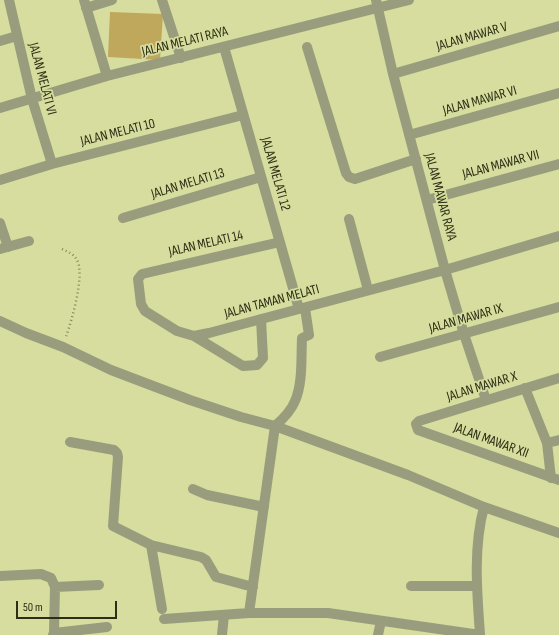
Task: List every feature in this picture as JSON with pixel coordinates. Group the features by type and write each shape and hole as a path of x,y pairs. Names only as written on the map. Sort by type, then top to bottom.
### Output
{"street":[{"name":"JALAN MELATI VI","path":"9,0 32,99 52,164"},
{"path":"108,76 85,4 112,0"},
{"path":"162,0 181,58"},
{"name":"JALAN MELATI RAYA","path":"0,108 108,76 224,47 378,4 409,0"},
{"name":"JALAN MAWAR RAYA","path":"378,4 393,74 445,270 486,400"},
{"name":"JALAN MAWAR V","path":"393,74 559,26"},
{"path":"0,40 17,36"},
{"name":"JALAN MELATI 12","path":"224,47 280,242 302,308 309,336 302,338 300,380 295,401 287,414 275,426"},
{"path":"308,47 346,173 349,178 355,179 416,159"},
{"name":"JALAN MAWAR VI","path":"409,135 559,93"},
{"name":"JALAN MELATI 10","path":"0,180 52,164 243,115"},
{"name":"JALAN MAWAR VII","path":"427,200 559,164"},
{"name":"JALAN MELATI 13","path":"123,218 261,177"},
{"path":"349,219 368,290"},
{"path":"0,223 4,248 29,241"},
{"name":"JALAN TAMAN MELATI","path":"194,336 445,270 559,236"},
{"name":"JALAN MELATI 14","path":"194,336 177,331 145,311 140,304 139,276 146,273 280,242"},
{"name":"JALAN MAWAR IX","path":"380,357 559,307"},
{"path":"194,336 243,366 257,365 263,358 260,319"},
{"path":"0,321 63,347 110,370 190,400 241,417 275,426 408,475 484,507 559,533"},
{"name":"JALAN MAWAR X","path":"416,424 419,420 559,378"},
{"path":"525,388 547,443 555,479"},
{"name":"JALAN MAWAR XII","path":"416,424 418,430 555,479"},
{"path":"249,613 275,426"},
{"path":"547,443 559,440"},
{"path":"70,442 114,450 117,453 113,526 151,545 204,558 216,577 253,588"},
{"path":"193,489 207,494 264,507"},
{"path":"164,619 249,613 328,613 480,635 477,586 480,526 484,507"},
{"path":"151,545 162,609"},
{"path":"0,576 41,574 51,578 55,587 53,634 108,627"},
{"path":"55,587 99,585"},
{"path":"411,586 477,586"},
{"path":"222,635 224,615"},
{"path":"378,635 381,621"}],"path":[{"path":"62,249 71,253 77,260 80,269 80,279 63,347"}],"building":[{"path":"110,12 163,14 160,60 108,57"}]}
